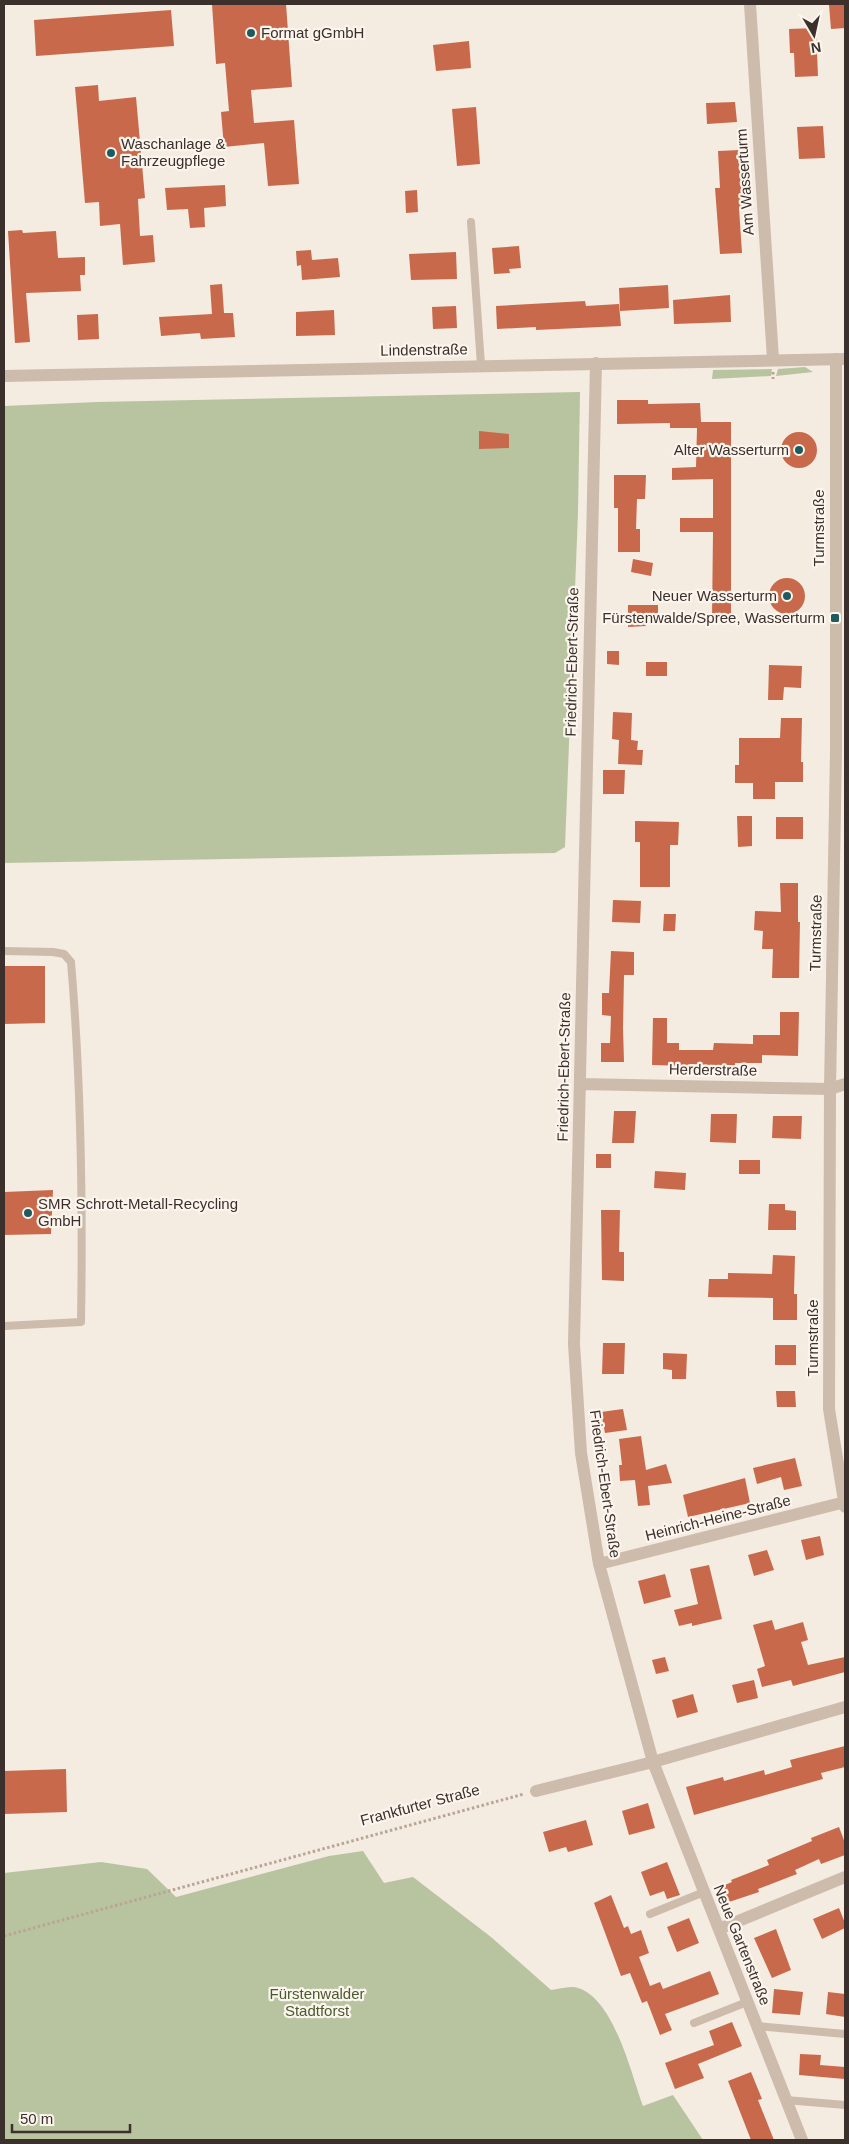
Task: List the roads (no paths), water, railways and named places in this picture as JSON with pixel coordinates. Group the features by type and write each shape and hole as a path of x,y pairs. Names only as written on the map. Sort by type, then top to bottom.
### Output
{"street":[{"name":"Am Wasserturm","path":"750,4 773,359"},
{"name":"Lindenstraße","path":"4,376 841,359"},
{"name":"Turmstraße","path":"841,359 841,750 830,1089 829,1409 845,1504"},
{"name":"Friedrich-Ebert-Straße","path":"596,363 574,1344 581,1453 599,1564 653,1762"},
{"name":"Herderstraße","path":"580,1084 830,1089 845,1084"},
{"name":"Heinrich-Heine-Straße","path":"599,1564 845,1504"},
{"path":"536,1791 653,1762 845,1707"},
{"name":"Neue Gartenstraße","path":"653,1762 802,2140"},
{"path":"719,1929 845,1877"}],"lane":[{"path":"471,222 481,365"},
{"path":"4,951 54,952 64,954 71,962 76,1012 82,1252 81,1322 4,1326"},
{"path":"650,1914 704,1892"},
{"path":"694,2023 747,2002"},
{"path":"757,2026 845,2034"},
{"path":"786,2100 845,2105"}],"place":[{"name":"Format gGmbH","path":"251,33"},
{"name":"Waschanlage & Fahrzeugpflege","path":"111,153"},
{"name":"Alter Wasserturm","path":"799,450"},
{"name":"Neuer Wasserturm","path":"787,596"},
{"name":"Fürstenwalde/Spree, Wasserturm","path":"835,618"},
{"name":"SMR Schrott-Metall-Recycling GmbH","path":"28,1213"}],"park label":[{"name":"Fürstenwalder Stadtforst","path":"317,2002"}]}
